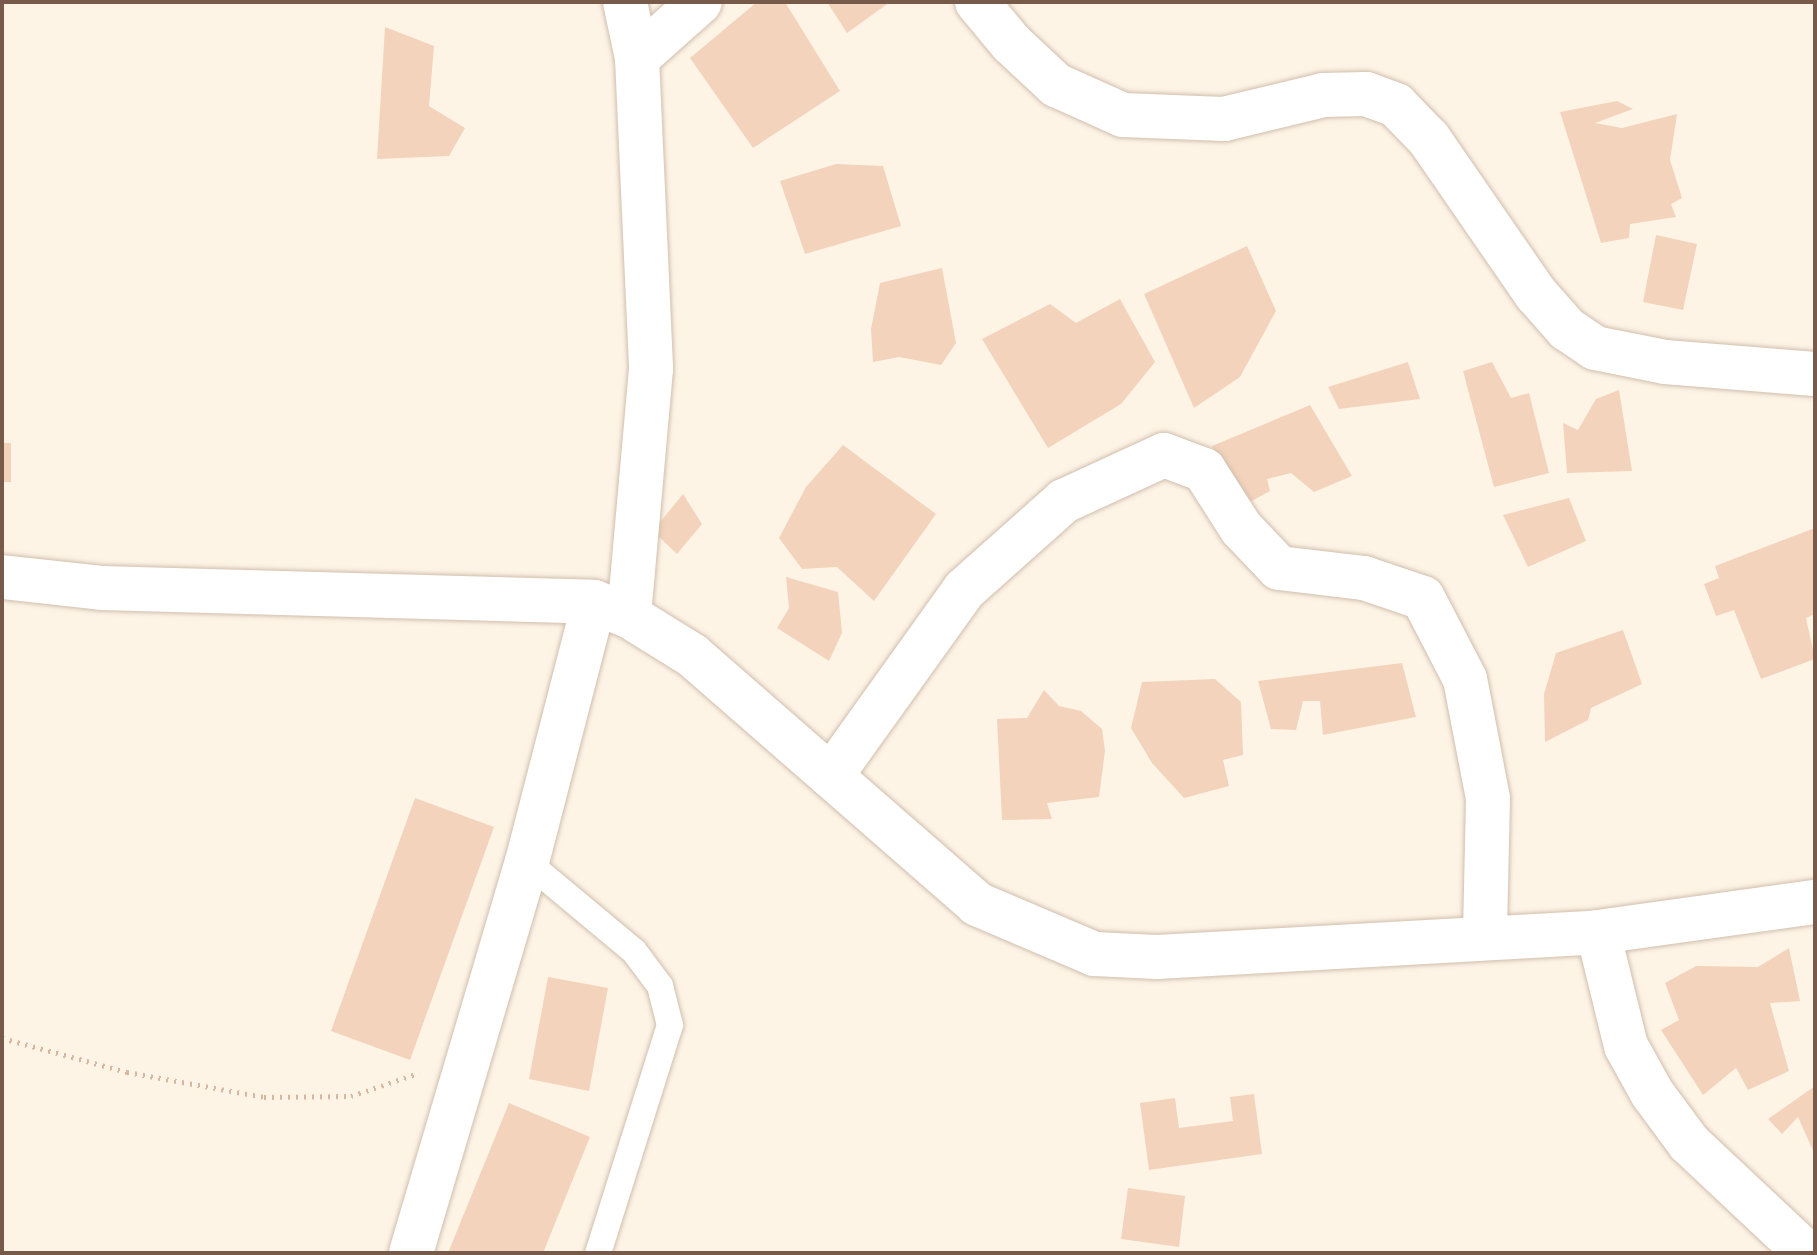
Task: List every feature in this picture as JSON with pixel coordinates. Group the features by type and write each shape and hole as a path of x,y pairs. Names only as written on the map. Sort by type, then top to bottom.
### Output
{"street":[{"path":"411,1253 473,1054 527,862 612,609 651,369 637,58 625,2"},
{"path":"637,58 700,2"},
{"path":"977,2 1011,43 1056,85 1123,115 1224,119 1323,95 1366,94 1396,105 1447,162 1536,294 1567,329 1595,348 1665,362 1815,374"},
{"path":"831,776 964,590 1064,501 1164,455 1204,470 1241,528 1279,568 1364,578 1423,598 1465,679 1488,799 1485,936"},
{"path":"2,577 101,588 612,609 692,655 977,904 1094,954 1157,957 1485,936 1598,932 1815,902"},
{"path":"1598,932 1626,1046 1652,1093 1689,1143 1806,1253"}],"lane":[{"path":"527,862 634,951 660,986 670,1025 598,1253"}],"path":[{"path":"2,1038 127,1072 264,1097 351,1096 473,1054"}],"building":[{"path":"757,2 785,2 840,91 753,148 690,58"},
{"path":"827,2 890,2 847,33"},
{"path":"385,27 434,46 429,106 465,128 449,156 377,159"},
{"path":"1617,101 1633,109 1595,123 1622,128 1677,114 1670,160 1682,198 1671,204 1676,217 1630,224 1629,238 1601,243 1560,112"},
{"path":"836,164 883,166 901,226 805,254 780,181"},
{"path":"1656,235 1697,244 1683,310 1643,302"},
{"path":"1247,246 1276,311 1240,377 1194,408 1144,294"},
{"path":"942,268 956,343 941,365 899,357 873,362 871,329 880,283"},
{"path":"1120,299 1155,362 1121,404 1048,448 982,339 1050,304 1076,323"},
{"path":"1408,362 1420,399 1339,409 1328,387"},
{"path":"1492,362 1511,398 1529,393 1549,473 1494,487 1463,371"},
{"path":"1619,390 1632,471 1567,473 1563,423 1578,430 1596,399"},
{"path":"1310,405 1352,476 1314,492 1291,473 1267,479 1270,491 1246,504 1212,446"},
{"path":"2,443 11,443 11,482 2,482"},
{"path":"843,445 936,514 874,601 837,567 802,569 779,538 806,487"},
{"path":"683,494 702,524 677,554 653,531"},
{"path":"1569,498 1586,541 1528,567 1503,515"},
{"path":"1815,528 1815,614 1806,618 1815,659 1761,679 1734,610 1716,616 1704,584 1719,578 1715,566"},
{"path":"786,577 838,592 842,633 829,661 777,628 789,608"},
{"path":"1623,630 1642,684 1591,708 1588,720 1545,742 1544,694 1556,653"},
{"path":"1402,663 1416,717 1323,735 1320,701 1303,701 1296,730 1271,729 1258,681"},
{"path":"1215,679 1241,702 1243,755 1223,760 1229,786 1184,798 1152,763 1131,728 1142,682"},
{"path":"1044,690 1059,706 1081,711 1102,729 1105,751 1099,797 1047,803 1052,819 1002,820 997,719 1027,718"},
{"path":"415,798 494,827 410,1060 331,1031"},
{"path":"1789,948 1800,1001 1770,1003 1789,1071 1748,1090 1736,1068 1703,1095 1661,1030 1679,1020 1665,983 1696,966 1758,967"},
{"path":"548,977 608,988 589,1091 529,1079"},
{"path":"1815,1086 1815,1155 1798,1117 1782,1134 1768,1119"},
{"path":"1254,1094 1262,1154 1149,1170 1140,1103 1175,1098 1179,1128 1233,1121 1230,1097"},
{"path":"509,1103 590,1137 543,1253 448,1253"},
{"path":"1128,1188 1185,1196 1179,1247 1121,1239"}]}
